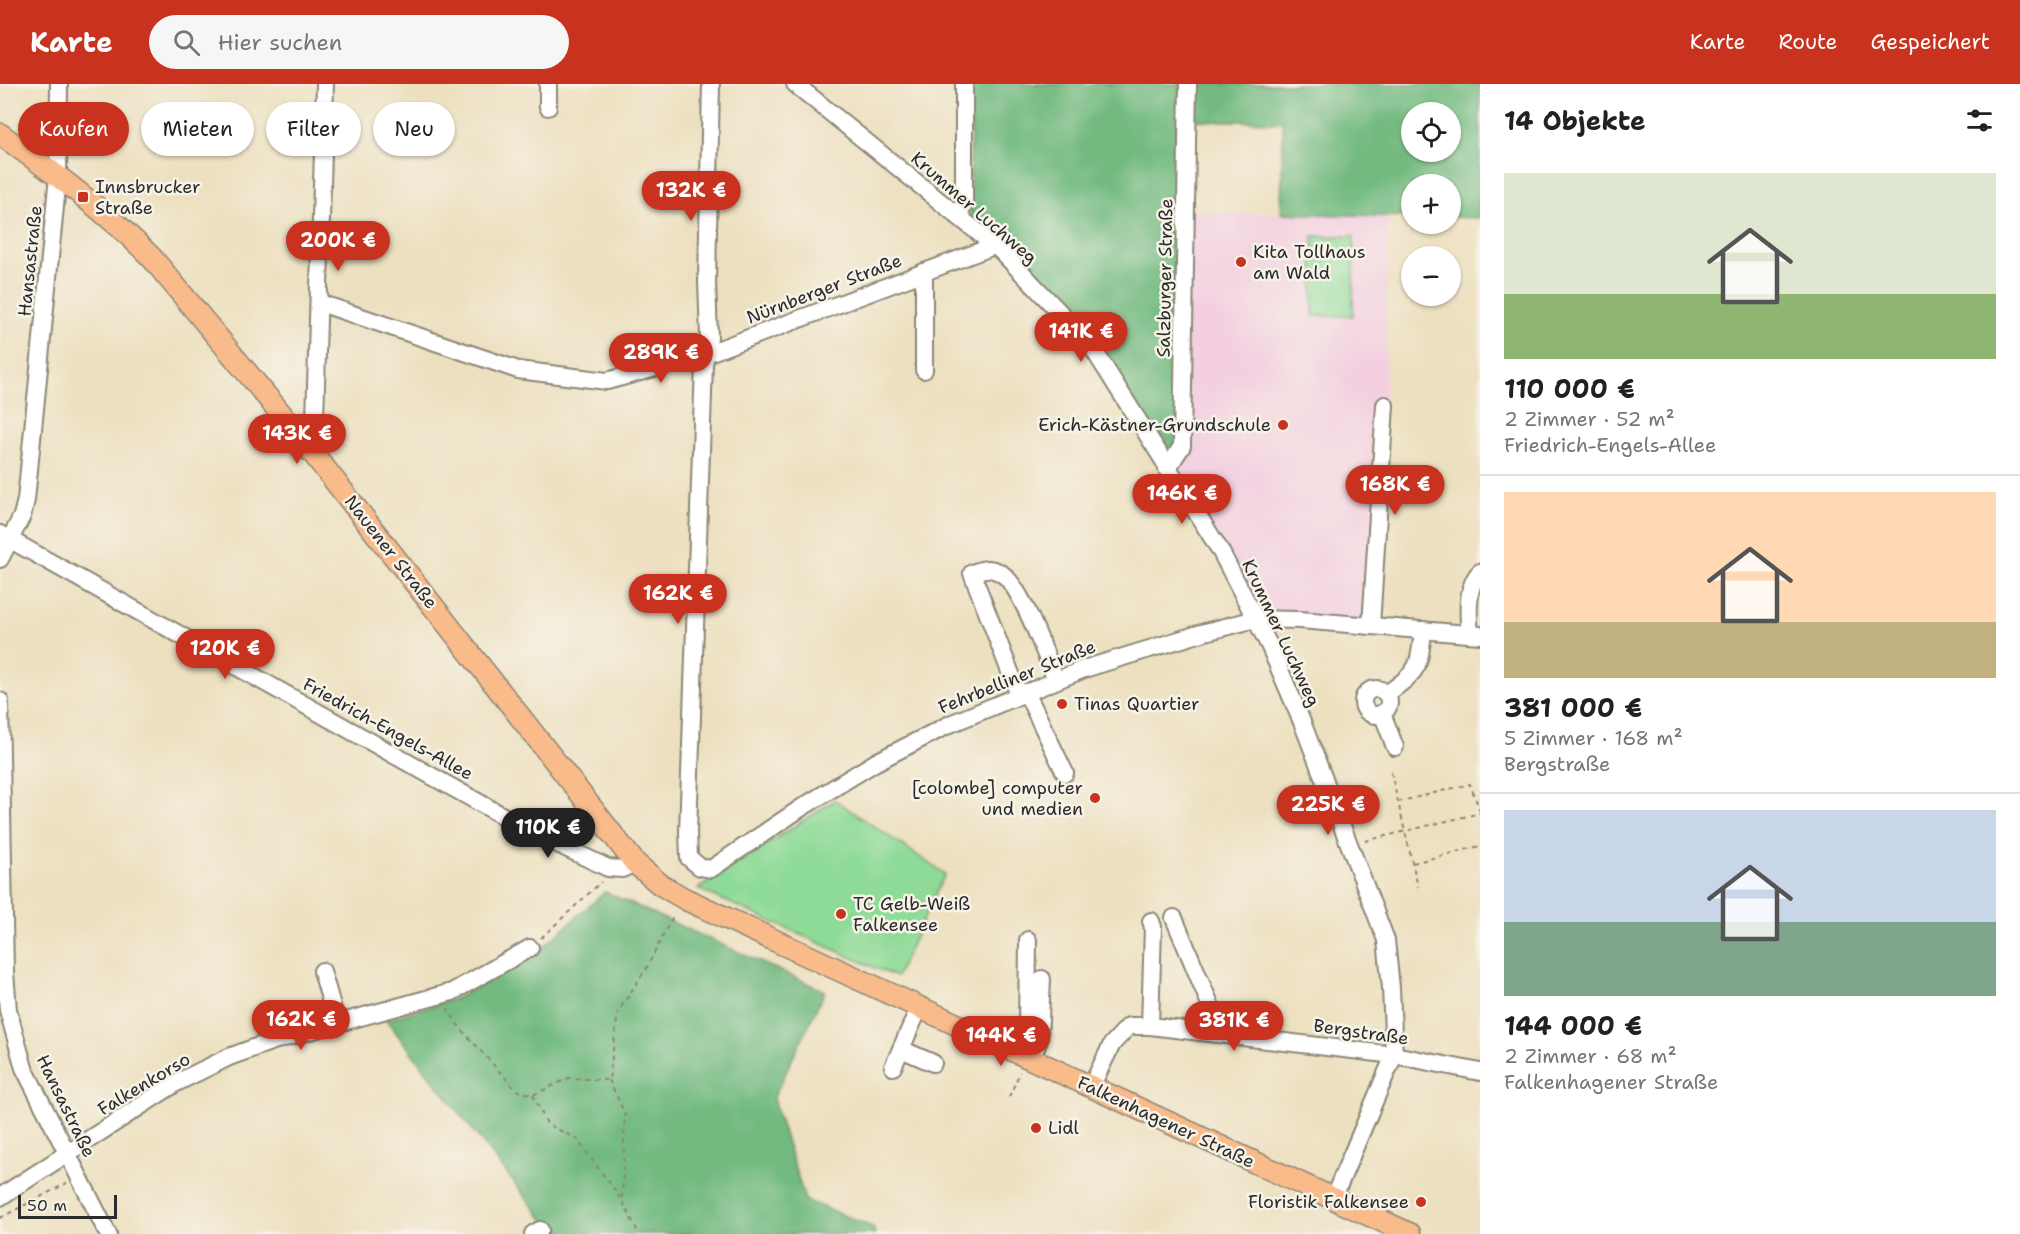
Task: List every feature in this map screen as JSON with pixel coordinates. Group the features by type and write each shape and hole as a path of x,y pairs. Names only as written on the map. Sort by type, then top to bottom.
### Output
{"main road":[{"name":"Nauener Straße","path":"0,134 58,176 128,234 152,258 297,433 635,862"},
{"name":"Falkenhagener Straße","path":"635,862 661,885 685,899 919,1008 1023,1061 1091,1087 1333,1199 1382,1229 1410,1234"}],"street":[{"path":"58,176 59,84"},
{"path":"297,433 315,420 326,84"},
{"path":"548,84 548,107"},
{"path":"706,354 709,338 707,281 711,84"},
{"name":"Krummer Luchweg","path":"795,84 994,246 1090,344 1220,550 1256,619 1298,712 1386,940 1394,1055 1333,1199"},
{"path":"958,216 964,204 964,84"},
{"name":"Salzburger Straße","path":"1167,469 1182,446 1188,84"},
{"name":"Hansastraße","path":"0,559 5,537 22,516 26,500 58,176"},
{"name":"Nürnberger Straße","path":"320,303 518,370 607,381 706,354 994,246"},
{"path":"924,273 924,370"},
{"name":"Fehrbelliner Straße","path":"706,354 688,832 689,858 700,867 711,869 801,808 876,762 950,724 1022,693 1135,653 1256,619 1475,635"},
{"path":"1371,626 1385,405"},
{"name":"Friedrich-Engels-Allee","path":"5,537 528,830 608,868 622,869 635,862"},
{"path":"1056,680 1016,589 1001,573 984,568 972,573 1022,693 1061,772"},
{"path":"1475,635 1470,594 1474,579 1480,572"},
{"path":"1395,747 1382,714 1374,715 1366,711 1363,703 1365,695 1371,690 1380,689 1387,694 1416,670 1423,630"},
{"name":"Hansastraße","path":"0,701 2,972 8,1010 24,1068 108,1234"},
{"path":"1174,918 1222,1033"},
{"path":"1150,1026 1153,927 1151,921"},
{"path":"1023,1061 1027,1028 1028,940"},
{"name":"Falkenkorso","path":"0,1197 176,1083 229,1057 273,1041 452,992 530,948"},
{"path":"322,971 337,1023"},
{"path":"1023,1061 1040,1035 1042,979"},
{"path":"893,1067 919,1008"},
{"name":"Bergstraße","path":"1091,1087 1112,1044 1129,1026 1222,1033 1394,1055 1480,1072"},
{"path":"901,1049 933,1063"}],"path":[{"path":"1391,772 1418,887"},
{"path":"1350,845 1480,812 1470,784 1398,802"},
{"path":"1413,863 1480,846"},
{"path":"530,948 601,882"},
{"path":"622,1200 625,1114 609,1080 618,1012 646,969 673,916"},
{"path":"439,995 461,1029 516,1090 533,1095 569,1078 609,1080"},
{"path":"1009,1097 1023,1061"},
{"path":"533,1095 547,1124 577,1139 622,1200 639,1234"},
{"path":"0,1218 78,1176"}],"shaded area":[{"name":"Erich-Kästner-Grundschule","path":"1186,211 1388,216 1385,405 1371,626 1256,619 1167,469"}],"green space":[{"path":"971,84 1480,84 1480,218 1461,217 1461,174 1401,174 1401,217 1281,213 1283,122 1184,120 1178,446 1167,463 1093,339 970,217"},
{"path":"1313,236 1354,236 1353,316 1313,316"},
{"name":"TC Gelb-Weiß Falkensee","path":"835,800 945,874 896,977 698,889"},
{"path":"605,892 825,991 773,1099 805,1200 873,1227 875,1234 551,1234 553,1232 386,1020 457,998 534,955"}],"place":[{"name":"Innsbrucker Straße","path":"83,197"},
{"name":"Kita Tollhaus am Wald","path":"1241,262"},
{"name":"Erich-Kästner-Grundschule","path":"1283,425"},
{"name":"Tinas Quartier","path":"1062,704"},
{"name":"[colombe] computer und medien","path":"1095,798"},
{"name":"TC Gelb-Weiß Falkensee","path":"841,914"},
{"name":"Lidl","path":"1036,1128"},
{"name":"Floristik Falkensee","path":"1421,1202"}]}
